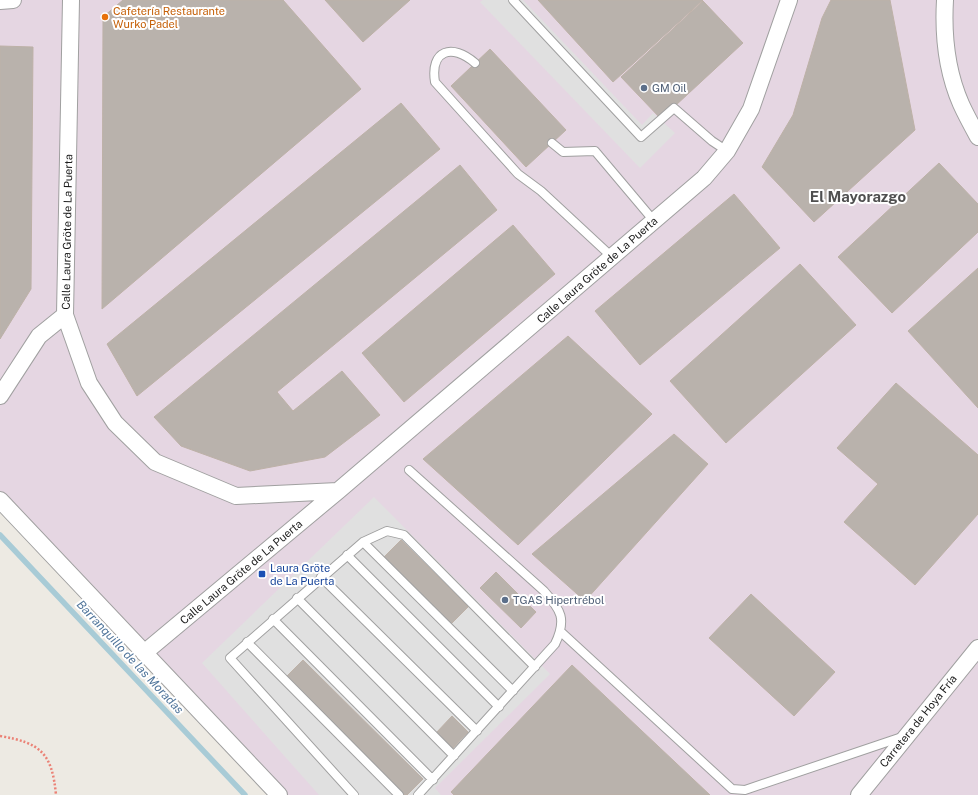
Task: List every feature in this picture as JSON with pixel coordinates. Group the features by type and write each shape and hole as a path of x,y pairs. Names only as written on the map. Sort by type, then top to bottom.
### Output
{"street":[{"path":"0,1 13,0"},
{"name":"Calle Laura Gröte de La Puerta","path":"71,0 65,315 89,383 114,424 155,462 236,496 338,491"},
{"name":"Calle Laura Gröte de La Puerta","path":"144,653 338,491 704,178 727,151 751,110 789,0"},
{"path":"945,0 944,25 949,65 960,103 978,137"},
{"path":"0,396 39,336 65,315"},
{"path":"0,500 278,795"},
{"name":"Carretera de Hoya Fría","path":"858,795 978,648"}],"lane":[{"path":"513,0 641,136 674,108 712,141 727,151"},
{"path":"476,63 457,51 449,50 439,56 435,62 433,72 435,82 518,174 541,191 612,257"},
{"path":"552,143 563,152 595,151 654,221"},
{"path":"409,470 544,591 557,606 562,618 561,632 555,644 454,756 424,793"},
{"path":"354,795 230,658 321,577 363,542 387,531 404,535 535,667"},
{"path":"363,542 513,691"},
{"path":"348,555 499,706"},
{"path":"321,577 477,731"},
{"path":"297,598 454,756"},
{"path":"273,619 433,780"},
{"path":"561,632 732,789 745,790 907,735"},
{"path":"247,642 398,795"}],"path":[{"path":"0,736 20,739 42,750 54,773 56,795"}],"shaded area":[{"path":"0,0 978,0 978,795 273,795 0,491"},
{"path":"483,0 523,0 642,125 653,113 675,133 640,168 480,2"},
{"path":"374,497 550,674 435,788 441,795 319,795 202,663"}],"building":[{"path":"123,0 283,0 361,89 102,309 103,17"},
{"path":"325,0 410,0 363,42"},
{"path":"538,0 703,0 613,82"},
{"path":"831,0 890,0 915,130 814,222 762,167 793,115 822,18"},
{"path":"703,1 743,43 661,119 621,77"},
{"path":"0,46 33,47 31,289 0,339"},
{"path":"490,49 566,130 526,167 451,86"},
{"path":"401,103 440,149 137,396 107,344"},
{"path":"939,163 978,204 978,232 892,313 838,257"},
{"path":"460,165 497,210 277,392 293,411 342,371 380,415 325,457 250,471 181,446 154,417"},
{"path":"734,194 780,248 640,365 595,311"},
{"path":"513,225 555,274 404,402 362,353"},
{"path":"800,264 856,325 726,443 670,381"},
{"path":"978,268 978,408 908,331"},
{"path":"568,336 652,414 518,545 423,459"},
{"path":"896,383 978,455 978,514 915,585 844,522 878,484 837,448"},
{"path":"674,434 708,464 585,601 532,554"},
{"path":"401,540 468,607 450,625 382,559"},
{"path":"496,572 536,612 521,628 480,588"},
{"path":"751,594 835,672 794,716 709,638"},
{"path":"303,660 423,779 407,795 402,795 285,678"},
{"path":"572,665 710,795 454,795 451,792"},
{"path":"452,716 468,732 452,749 436,733"}],"waterway":[{"name":"Barranquillo de las Moradas","path":"0,535 245,795"}],"place":[{"name":"Cafetería Restaurante Wurko Padel","path":"105,17"},
{"name":"GM Oil","path":"644,88"},
{"name":"Laura Gröte de La Puerta","path":"262,574"},
{"name":"TGAS Hipertrébol","path":"505,600"}],"district":[{"name":"El Mayorazgo","path":"858,196"}]}
